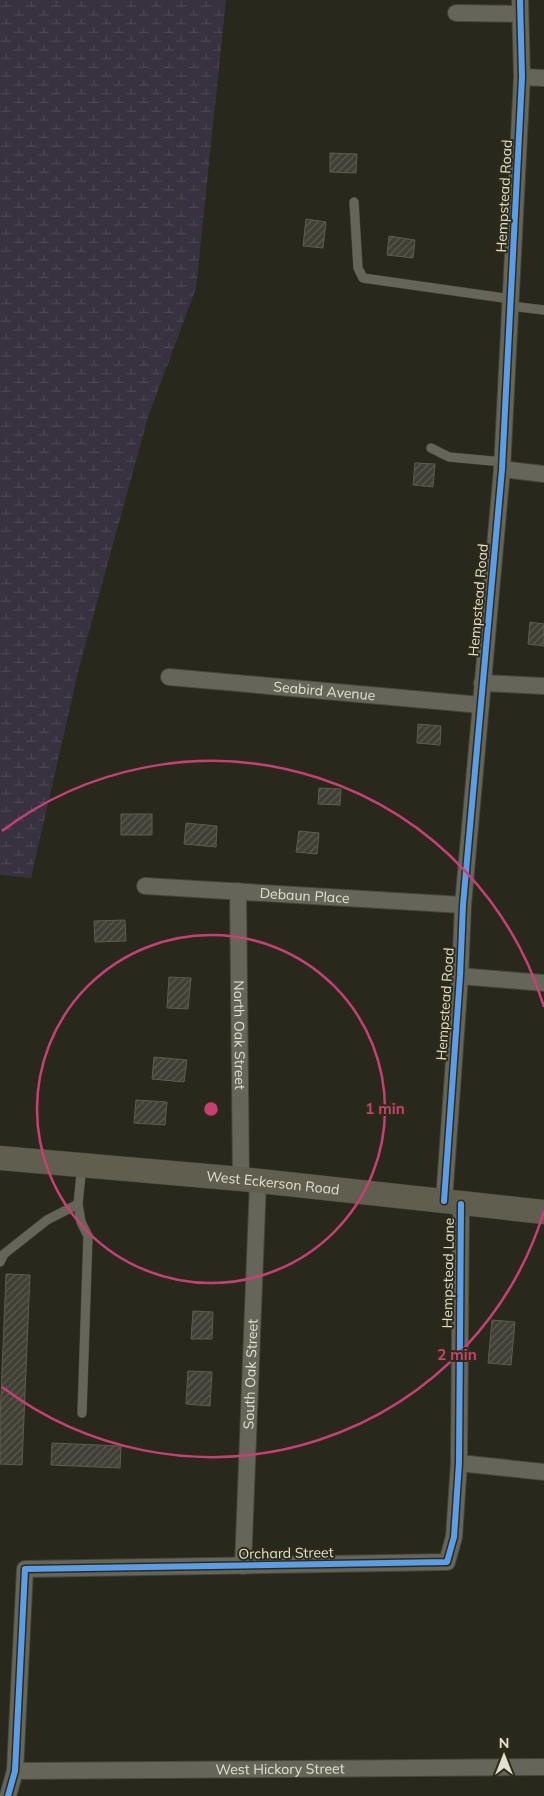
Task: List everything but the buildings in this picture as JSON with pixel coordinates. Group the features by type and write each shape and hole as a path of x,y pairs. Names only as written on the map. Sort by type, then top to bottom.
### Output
{"street":[{"path":"456,13 520,7"},
{"name":"Hempstead Road","path":"453,1203 463,905 503,466 522,77 520,7"},
{"path":"522,77 544,78"},
{"path":"503,466 544,474"},
{"name":"Seabird Avenue","path":"169,677 481,705"},
{"path":"482,683 544,686"},
{"name":"Debaun Place","path":"145,886 238,890 463,905"},
{"name":"North Oak Street","path":"238,890 249,1180"},
{"path":"460,976 544,983"},
{"name":"West Eckerson Road","path":"0,1158 249,1180 544,1212"},
{"name":"South Oak Street","path":"243,1566 249,1180"},
{"name":"Hempstead Lane","path":"453,1203 459,1463"},
{"path":"459,1463 544,1472"},
{"name":"Orchard Street","path":"15,1770 26,1569 447,1562 454,1537 459,1463"},
{"name":"West Hickory Street","path":"15,1770 544,1767"},
{"path":"8,1796 15,1770"}],"lane":[{"path":"354,202 358,268 362,278 544,310"},
{"path":"431,448 449,457 503,466"},
{"path":"82,1165 78,1204 81,1222 88,1236 82,1413"},
{"path":"0,1262 4,1254 47,1220 78,1204"}],"green space":[{"path":"0,0 226,0 196,288 148,417 79,668 31,878 0,875"}],"cycle path":[{"path":"444,1201 460,976 463,905 502,469 522,77 520,0"},
{"path":"8,1796 15,1771 25,1569 447,1562 454,1537 459,1463 461,1204"}]}
